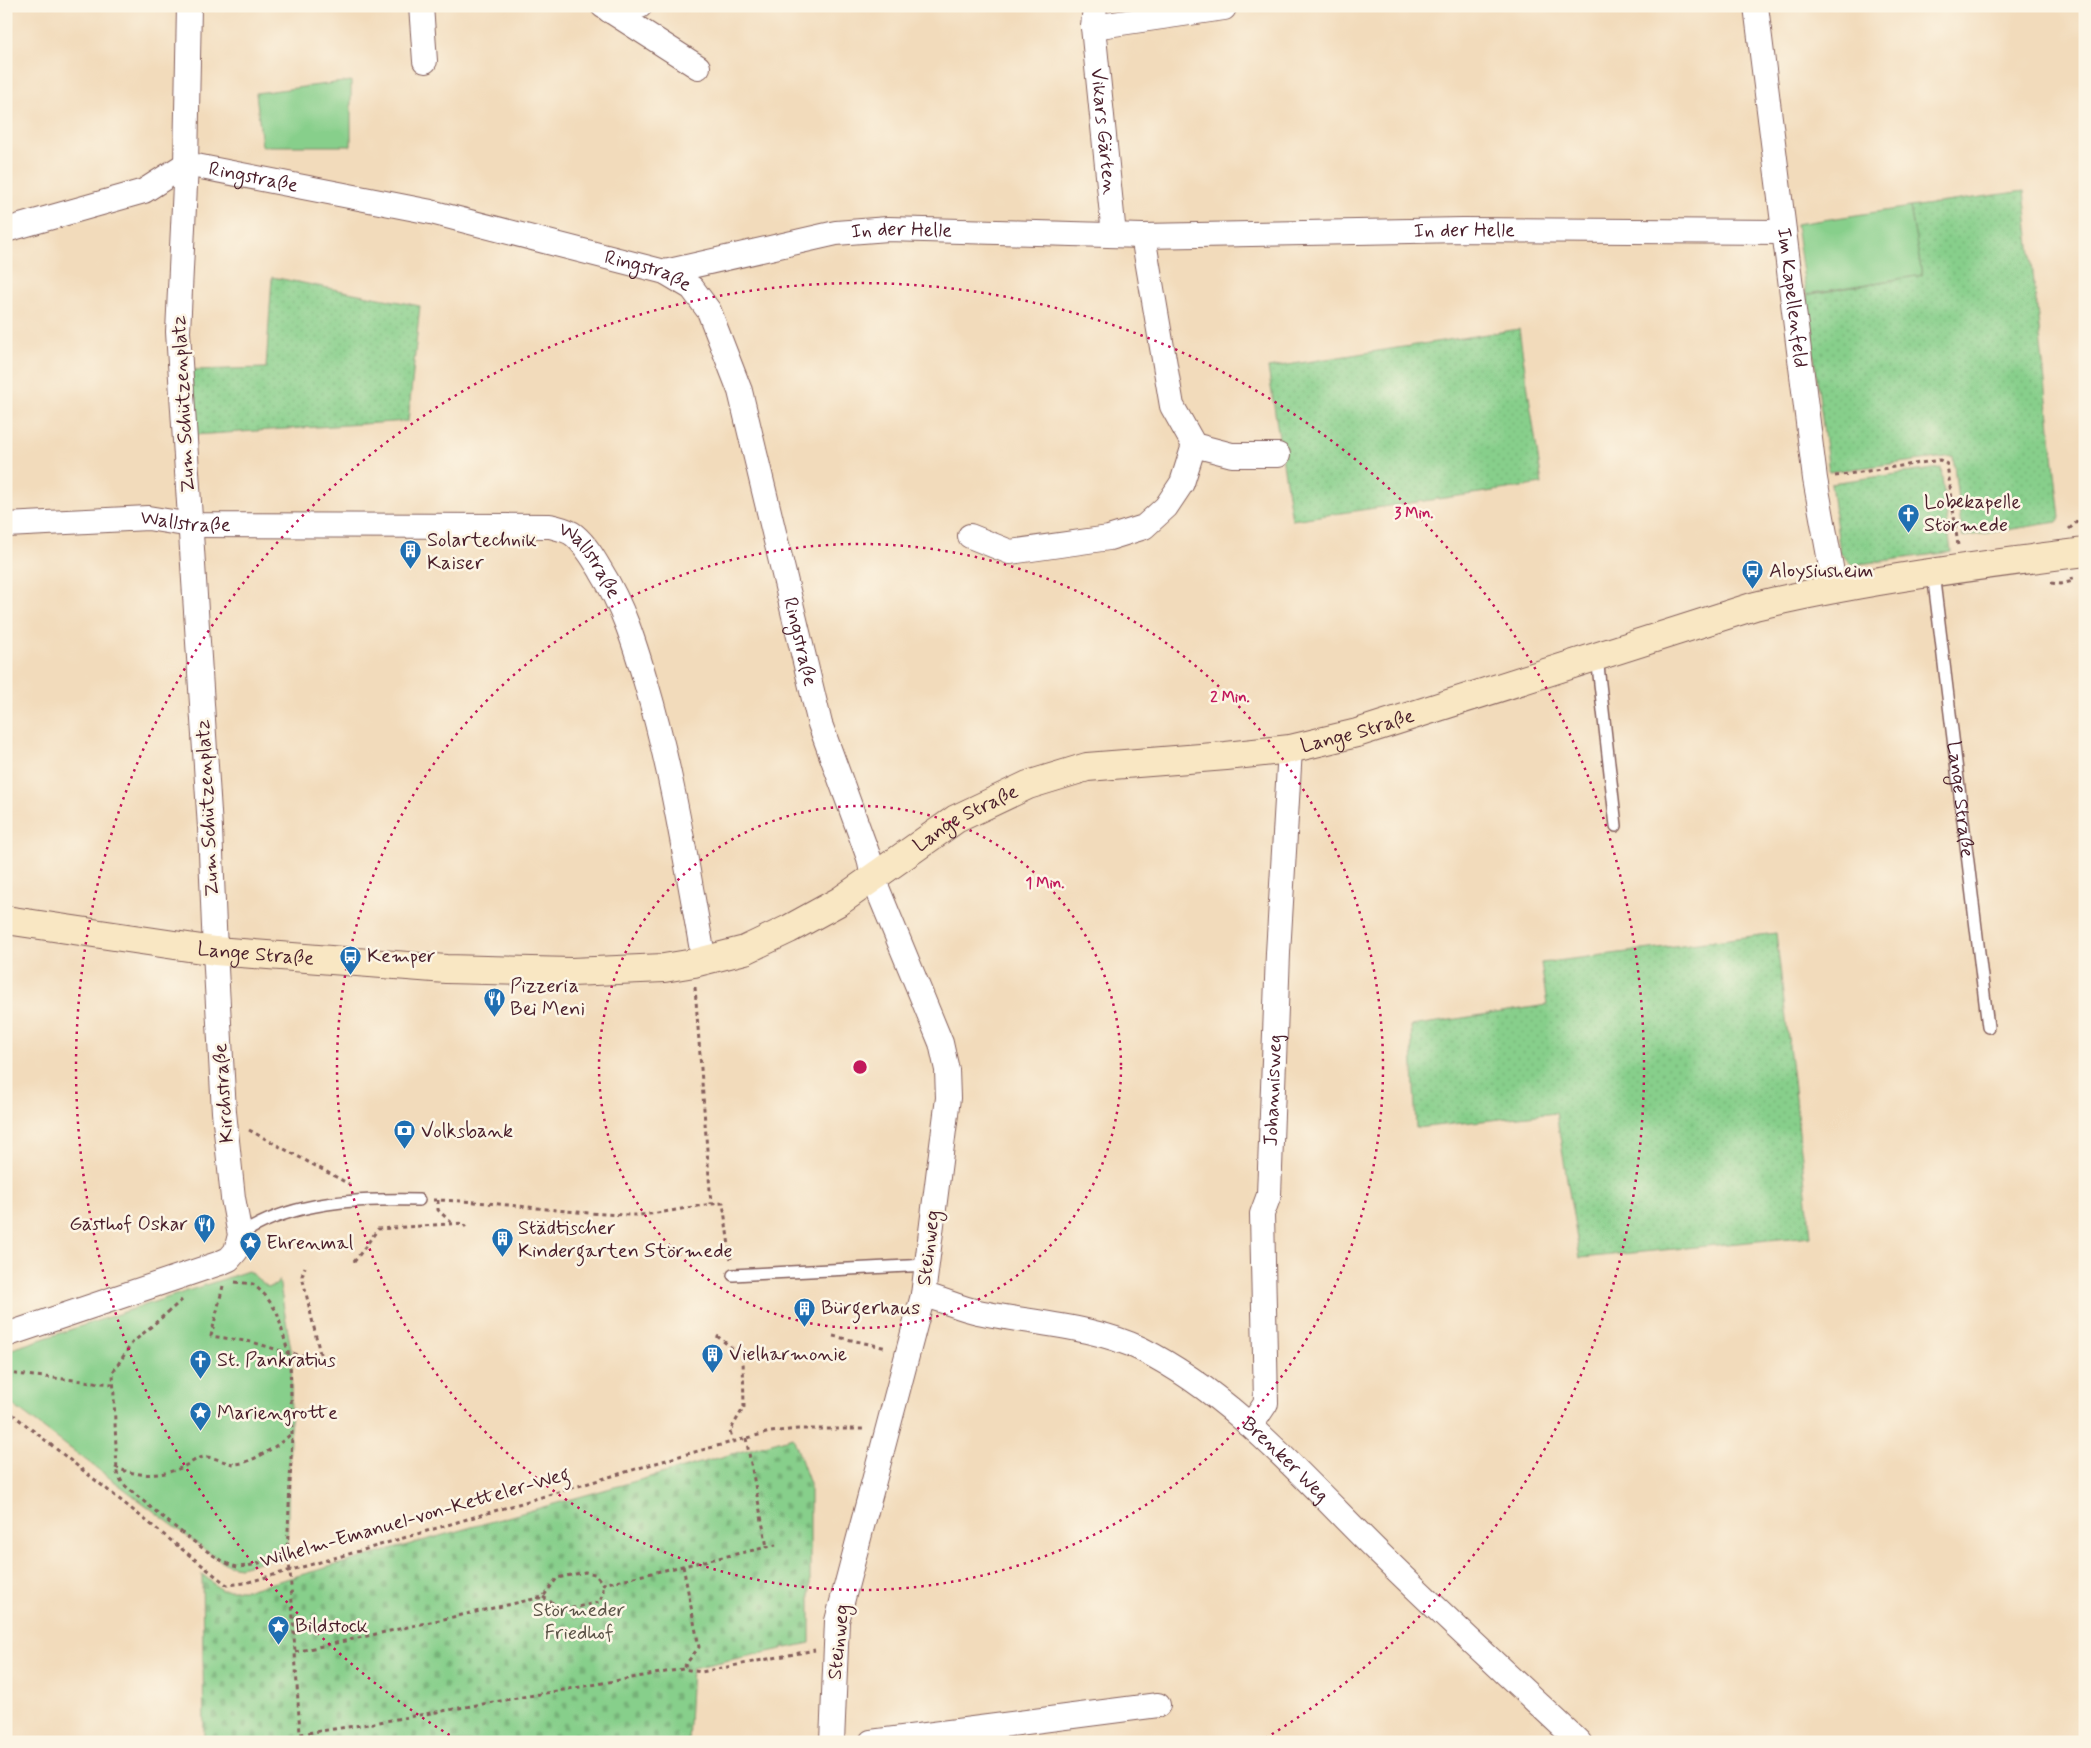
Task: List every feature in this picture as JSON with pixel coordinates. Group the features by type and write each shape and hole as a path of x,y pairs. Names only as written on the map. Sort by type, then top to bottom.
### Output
{"main road":[{"name":"Lange Straße","path":"6,920 215,951 446,968 571,972 633,971 699,962 745,950 840,901 956,820 1028,785 1087,767 1290,749 1357,733 1755,606 1932,571 2085,552"}],"street":[{"name":"Zum Schützenplatz","path":"189,6 186,164 178,332 210,828 215,951"},
{"path":"421,6 425,61"},
{"path":"607,9 640,6"},
{"name":"Im Kapellenfeld","path":"1756,6 1814,479 1835,589"},
{"name":"Vikars Gärten","path":"1114,235 1094,17 1224,8"},
{"path":"607,9 698,67"},
{"name":"Ringstraße","path":"6,230 144,191 186,164 431,212 665,272 692,288 709,311 740,391 820,724 869,858 873,878"},
{"name":"In der Helle","path":"665,272 836,233 888,229 1143,236 1463,230 1784,232"},
{"path":"970,536 1010,552 1109,538 1144,527 1166,507 1182,483 1194,446 1172,406 1143,236"},
{"path":"1194,446 1232,454 1278,454"},
{"name":"Wallstraße","path":"6,525 148,518 191,525 550,526 573,534 590,554 608,582 622,612 636,650 654,710 671,786 699,962"},
{"name":"Johannisweg","path":"1248,1424 1258,1415 1266,1403 1262,1214 1268,1195 1277,971 1290,749"},
{"name":"Steinweg","path":"832,1742 837,1621 923,1295 948,1098 947,1070 942,1043 873,878"},
{"name":"Kirchstraße","path":"215,951 224,1112 233,1198 240,1235"},
{"path":"6,1336 222,1274 229,1259 236,1251 240,1235"},
{"name":"Brenker Weg","path":"923,1295 938,1298 974,1312 1101,1335 1139,1348 1164,1361 1209,1392 1248,1424 1382,1556 1577,1742"},
{"path":"871,1742 1158,1705"}],"lane":[{"name":"Lange Straße","path":"1932,571 1988,1027"},
{"path":"1597,657 1616,826"},
{"path":"240,1235 253,1227 289,1212 313,1206 378,1199 420,1200"},
{"path":"733,1275 927,1265"}],"path":[{"path":"1814,479 1940,460 1947,464 1959,553"},
{"path":"2067,532 2079,520 2085,519"},
{"path":"699,962 712,1204"},
{"path":"224,1112 251,1132 378,1199"},
{"path":"420,1200 462,1200 598,1214 634,1215 723,1203 733,1275"},
{"path":"438,1200 438,1210 453,1224"},
{"path":"354,1262 378,1229 463,1223 466,1227"},
{"path":"222,1274 211,1336 252,1342 288,1353 321,1358 302,1276 305,1267"},
{"path":"215,1286 222,1274"},
{"path":"222,1274 237,1282 253,1284 266,1295 277,1312 290,1359 292,1434 287,1555 290,1570 300,1734 368,1724 683,1669 701,1672 812,1650 836,1651"},
{"path":"183,1300 132,1343 113,1372 116,1467 123,1484 212,1555 228,1565 240,1567 287,1555"},
{"path":"717,1336 743,1357 744,1407 730,1431 733,1441"},
{"path":"833,1336 908,1352"},
{"path":"6,1373 112,1384"},
{"name":"Wilhelm-Emanuel-von-Ketteler-Weg","path":"6,1409 226,1585 245,1583 733,1441 770,1432 843,1428 886,1432"},
{"path":"116,1467 130,1474 152,1475 180,1468 204,1457 236,1464 260,1456 280,1445 292,1434"},
{"path":"746,1438 767,1547"},
{"path":"603,1584 776,1545"},
{"path":"683,1566 699,1647 683,1669"},
{"path":"295,1652 543,1597 556,1578 585,1572 595,1574 603,1584 600,1602 564,1610 543,1597"}],"green space":[{"path":"351,81 351,146 262,146 256,93"},
{"path":"2024,191 2060,518 2057,522 1962,537 1953,456 1829,472 1806,295 1922,275 1910,207"},
{"path":"1910,207 1922,275 1806,294 1796,224"},
{"path":"272,277 420,306 408,421 194,435 191,370 266,368"},
{"path":"1519,329 1542,484 1292,520 1268,368"},
{"path":"1941,468 1951,552 1852,565 1840,553 1831,483"},
{"path":"1776,933 1811,1236 1580,1258 1556,1113 1416,1128 1411,1026 1547,1005 1541,963"},
{"path":"248,1271 268,1287 276,1285 279,1280 292,1355 287,1555 240,1567 228,1565 212,1555 6,1400 6,1351"},
{"name":"Störmeder Friedhof","path":"793,1437 810,1484 810,1643 692,1668 688,1742 204,1742 202,1574 221,1590 247,1590"}],"place":[{"name":"Lobekapelle Störmede","path":"1908,533"},
{"name":"Solartechnik Kaiser","path":"411,570"},
{"name":"Aloysiusheim","path":"1753,590"},
{"name":"Kemper","path":"351,975"},
{"name":"Pizzeria Bei Meni","path":"494,1017"},
{"name":"Volksbank","path":"405,1150"},
{"name":"Gasthof Oskar","path":"204,1243"},
{"name":"Städtischer Kindergarten Störmede","path":"502,1258"},
{"name":"Ehrenmal","path":"250,1262"},
{"name":"Bürgerhaus","path":"805,1327"},
{"name":"Vielharmonie","path":"713,1373"},
{"name":"St. Pankratius","path":"201,1379"},
{"name":"Mariengrotte","path":"201,1432"},
{"name":"Bildstock","path":"279,1645"}]}
